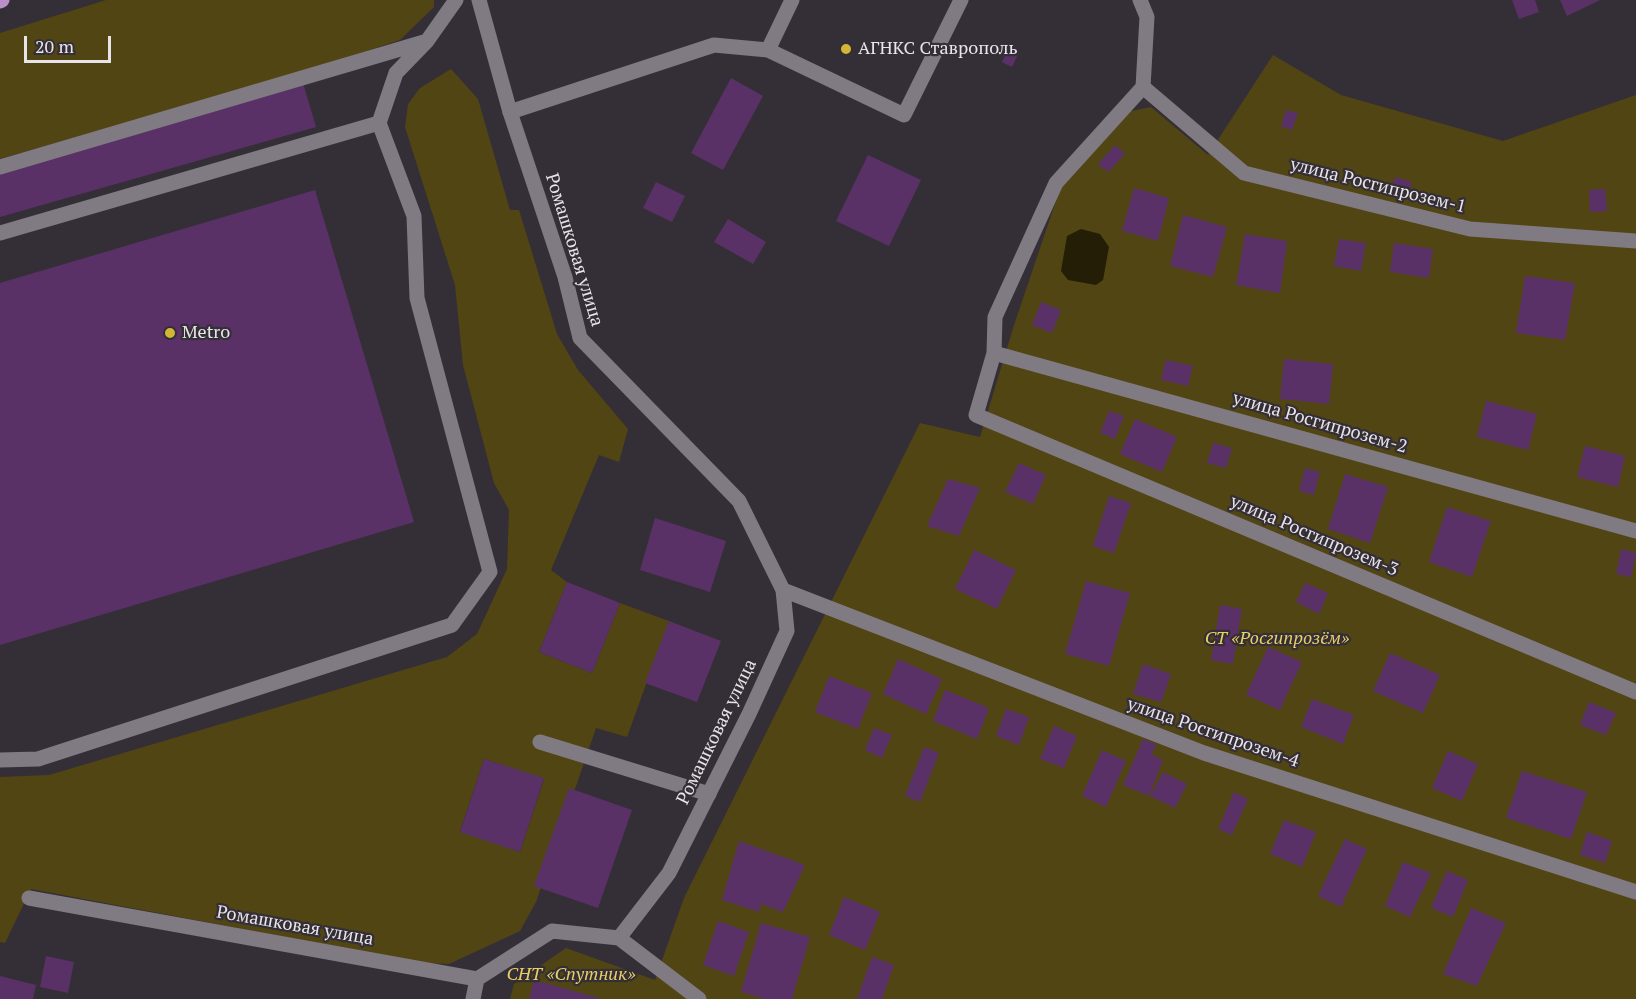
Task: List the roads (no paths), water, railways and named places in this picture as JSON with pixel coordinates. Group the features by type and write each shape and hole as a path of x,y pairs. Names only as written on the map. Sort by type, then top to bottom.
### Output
{"street":[{"path":"0,760 39,759 452,625 490,572 417,298 414,216 379,123 396,73 427,41 456,0"},
{"name":"Ромашковая улица","path":"479,0 510,112 565,277 580,338 739,501 783,590 787,631 749,714 669,873 619,938"},
{"path":"768,50 792,0"},
{"path":"510,112 714,45 768,50 904,115 961,0"},
{"path":"994,353 995,317 1056,183 1143,87 1147,17 1140,0"},
{"path":"0,167 427,41"},
{"name":"улица Росгипрозем-1","path":"1143,87 1244,173 1470,229 1636,241"},
{"path":"0,233 379,123"},
{"name":"улица Росгипрозем-3","path":"994,353 976,416 1636,692"},
{"name":"улица Росгипрозем-2","path":"994,353 1636,531"},
{"name":"улица Росгипрозем-4","path":"783,590 1204,753 1636,892"},
{"path":"540,742 709,794"},
{"name":"Ромашковая улица","path":"28,898 477,979"},
{"path":"473,999 477,979 552,931 619,938 699,999"}],"place":[{"name":"АГНКС Ставрополь","path":"846,49"},
{"name":"Metro","path":"170,333"}],"park label":[{"name":"СТ «Росгипрозём»","path":"1277,639"},
{"name":"СНТ «Спутник»","path":"571,975"}]}
